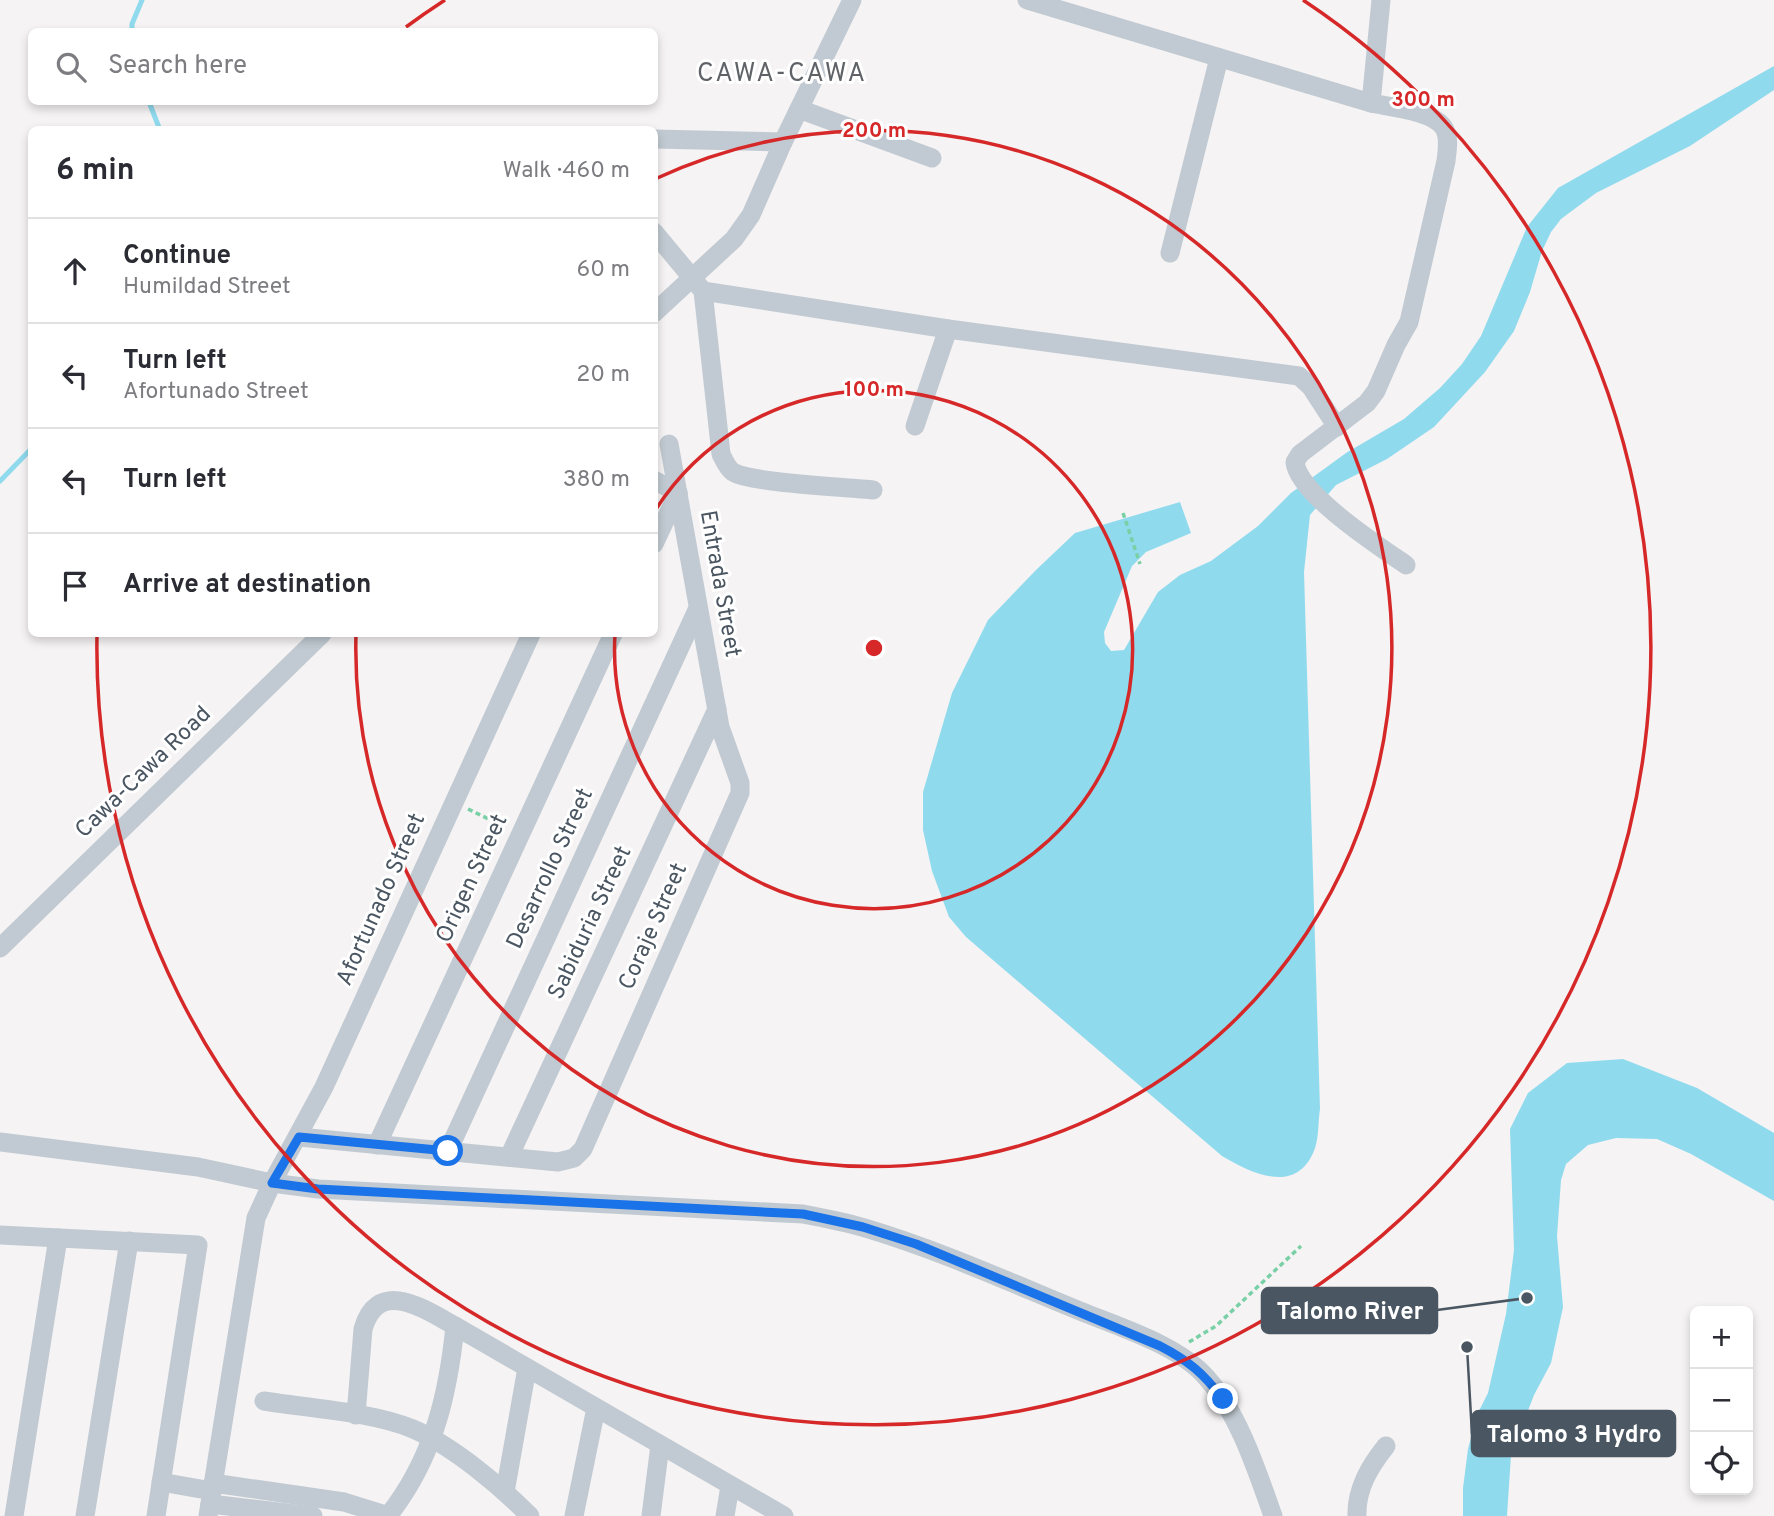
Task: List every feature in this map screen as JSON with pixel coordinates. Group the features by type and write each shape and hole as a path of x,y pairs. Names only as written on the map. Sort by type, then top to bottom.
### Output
{"street":[{"path":"658,310 698,285 744,227 852,0"},
{"path":"1027,0 1371,103 1429,116 1444,128 1448,145 1427,254 1409,322 1376,391 1367,402 1296,458 1295,467 1323,504 1406,565"},
{"path":"1371,103 1381,0"},
{"path":"1170,253 1219,58"},
{"path":"799,109 932,158"},
{"path":"658,139 783,142"},
{"path":"658,237 698,285 721,454 732,472 751,478 873,490"},
{"path":"698,285 947,329 1299,376 1311,387 1337,427"},
{"path":"915,426 947,329"},
{"path":"658,536 678,493 670,444"},
{"name":"Entrada Street","path":"658,482 678,493 717,709"},
{"name":"Desarrollo Street","path":"448,1151 698,608"},
{"name":"Cawa-Cawa Road","path":"0,948 319,637"},
{"name":"Afortunado Street","path":"210,1499 256,1217 349,1034 530,637"},
{"name":"Origen Street","path":"377,1144 612,637"},
{"name":"Sabiduria Street","path":"509,1157 717,709"},
{"name":"Coraje Street","path":"509,1157 558,1162 574,1158 583,1149 740,793 740,783 724,743 717,709"},
{"path":"299,1137 509,1157"},
{"path":"0,1142 198,1167 272,1183 318,1189 803,1214 863,1227 916,1244 1103,1321 1187,1360 1206,1376 1223,1399 1253,1460 1273,1516"},
{"path":"0,1235 198,1245 156,1516"},
{"path":"14,1516 58,1238"},
{"path":"85,1516 128,1241"},
{"path":"356,1415 363,1329 372,1307 391,1300 402,1301 455,1326 784,1516"},
{"path":"210,1499 344,1502 388,1516 432,1439 447,1390 455,1326"},
{"path":"505,1492 527,1368"},
{"path":"264,1401 396,1424 432,1439 505,1492 530,1516"},
{"path":"574,1516 596,1408"},
{"path":"651,1516 660,1445"},
{"path":"1357,1516 1363,1482 1374,1461 1387,1446"},
{"path":"161,1482 210,1499 313,1516"},
{"path":"725,1516 730,1486"}],"path":[{"path":"1123,513 1140,564"},
{"path":"453,803 521,834"},
{"path":"1172,1352 1216,1326 1301,1246"}],"water":[{"path":"1774,66 1774,90 1690,146 1596,193 1561,219 1542,251 1530,292 1514,331 1485,372 1434,427 1387,459 1336,485 1310,515 1304,572 1320,1109 1318,1134 1315,1148 1307,1163 1298,1172 1273,1177 1247,1169 1222,1156 966,937 949,917 932,871 923,830 923,792 952,693 988,620 1075,533 1180,502 1191,533 1146,552 1132,566 1104,632 1105,643 1111,651 1124,650 1158,592 1180,575 1211,561 1258,526 1291,493 1346,453 1404,419 1440,388 1462,364 1481,336 1527,227 1558,188"},
{"path":"1623,1059 1697,1088 1774,1133 1774,1201 1691,1154 1657,1139 1616,1138 1588,1145 1566,1164 1561,1180 1557,1236 1563,1307 1551,1363 1534,1395 1511,1455 1507,1516 1463,1516 1468,1449 1477,1415 1488,1393 1506,1314 1514,1250 1510,1129 1528,1093 1567,1063"}],"waterway":[{"path":"132,28 142,0"},
{"path":"150,105 158,126"},
{"path":"0,481 28,452"}],"place":[{"name":"Talomo River","path":"1527,1298"},
{"name":"Talomo 3 Hydro","path":"1467,1347"}],"district":[{"name":"CAWA-CAWA","path":"782,74"}],"route":[{"path":"448,1151 299,1137 272,1183 318,1189 803,1214 863,1227 916,1244 1160,1346 1187,1360 1206,1376 1223,1399"}]}
